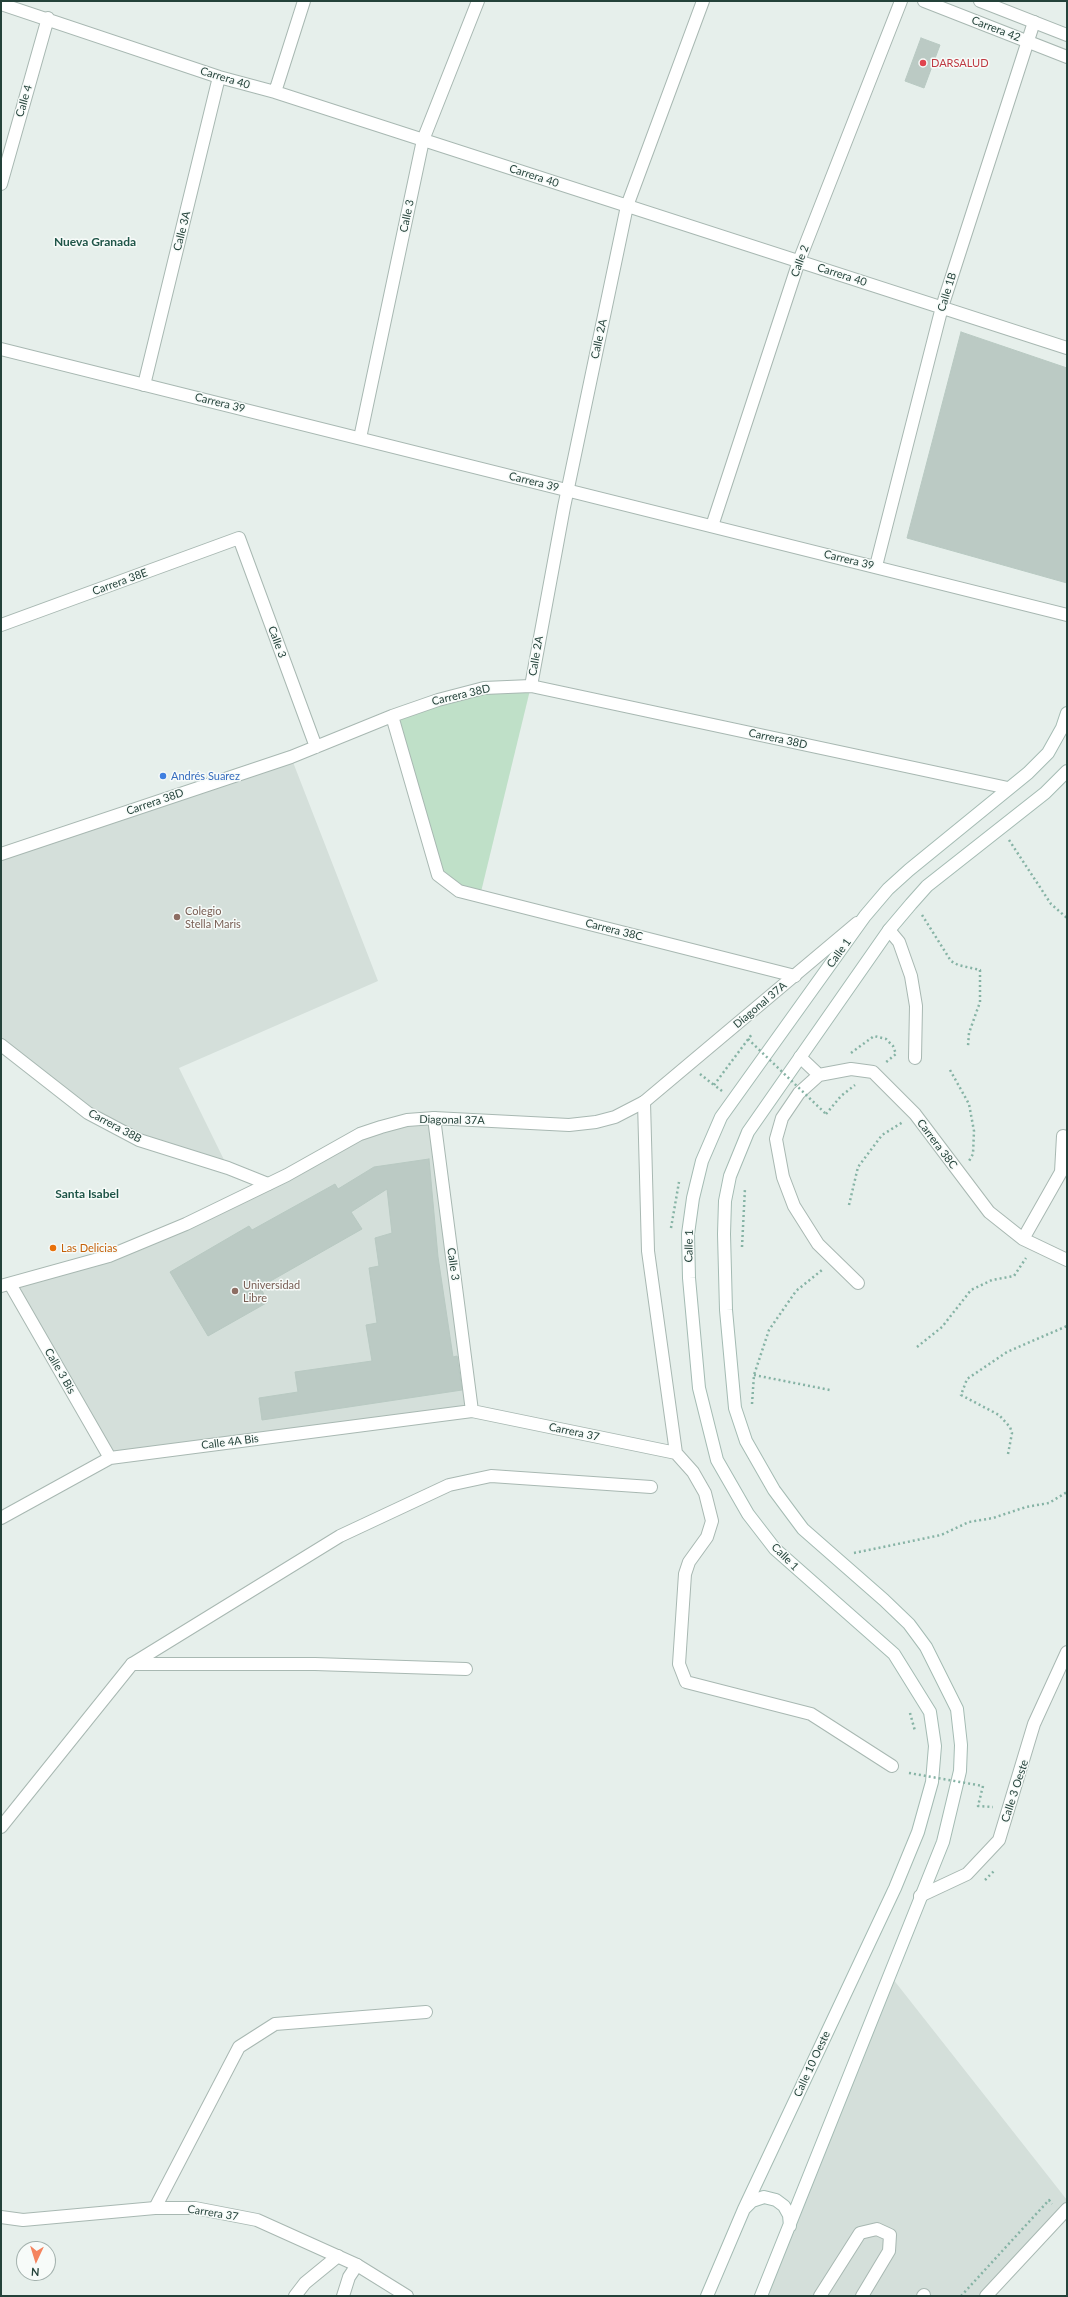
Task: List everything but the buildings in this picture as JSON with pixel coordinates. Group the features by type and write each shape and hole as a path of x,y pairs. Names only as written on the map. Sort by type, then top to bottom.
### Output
{"street":[{"path":"275,92 304,1"},
{"name":"Calle 3","path":"360,438 423,140 478,1"},
{"name":"Calle 2A","path":"531,686 567,490 627,206 703,1"},
{"name":"Calle 2","path":"712,526 799,262 901,1"},
{"name":"Carrera 42","path":"924,1 1067,57"},
{"name":"Carrera 42","path":"980,1 1067,35"},
{"name":"Carrera 40","path":"1,4 48,18 219,77 275,92 1067,348"},
{"name":"Calle 4","path":"1,184 48,18"},
{"name":"Calle 1B","path":"876,566 942,307 1034,22"},
{"name":"Calle 3A","path":"144,384 219,77"},
{"name":"Carrera 39","path":"1,349 876,566 1067,615"},
{"name":"Calle 3","path":"239,538 316,747"},
{"name":"Carrera 38E","path":"1,625 239,538"},
{"name":"Carrera 38D","path":"1,854 316,747 392,716 438,700 484,688 531,686 1008,788"},
{"name":"Calle 1","path":"918,1832 932,1782 935,1746 930,1712 894,1654 775,1549 732,1490 717,1460 710,1441 699,1388 689,1278 688,1234 692,1198 702,1161 721,1117 865,916 888,888 1008,788 1028,774 1048,753 1062,728 1067,713"},
{"name":"Carrera 38C","path":"392,716 438,875 459,891 794,976"},
{"path":"761,2296 920,1896 943,1842 960,1770 961,1745 957,1709 941,1674 926,1647 909,1624 866,1584 813,1540 793,1517 774,1490 746,1441 735,1408 731,1380 726,1310 725,1201 730,1176 748,1132 889,930 927,886 1045,793 1067,772"},
{"name":"Diagonal 37A","path":"5,1285 109,1256 186,1224 268,1184 360,1134 407,1120 434,1118 582,1124 615,1117 644,1102 865,916"},
{"path":"889,930 899,942 911,976 916,1006 915,1058"},
{"name":"Carrera 38B","path":"1,1045 88,1113 139,1140 228,1168 268,1184"},
{"path":"800,1057 819,1074 799,1094 782,1118 776,1139 783,1177 794,1206 818,1244 858,1284"},
{"name":"Carrera 38C","path":"819,1074 851,1069 873,1072 915,1114 989,1212 1028,1242 1067,1260"},
{"path":"644,1102 648,1251 676,1453 693,1472 705,1493 712,1521 708,1537 688,1562 685,1574 679,1664 686,1682 811,1714 892,1766"},
{"name":"Calle 3","path":"434,1118 472,1411"},
{"path":"1028,1242 1061,1172 1063,1136"},
{"name":"Calle 3 Bis","path":"5,1285 110,1458"},
{"name":"Carrera 37","path":"472,1411 676,1453"},
{"name":"Calle 4A Bis","path":"1,1518 110,1458 472,1411"},
{"path":"1,1828 132,1664 340,1536 449,1485 491,1476 651,1487"},
{"name":"Calle 3 Oeste","path":"920,1896 967,1874 999,1840 1034,1724 1067,1652"},
{"path":"132,1664 315,1664 466,1669"},
{"name":"Calle 10 Oeste","path":"707,2296 744,2209 895,1888 918,1832"},
{"path":"156,2208 239,2047 275,2024 426,2012"},
{"path":"744,2209 752,2201 764,2197 776,2200 784,2206 789,2216 790,2226"},
{"name":"Carrera 37","path":"1,2217 23,2220 156,2208 195,2208 257,2220 358,2265 407,2296"},
{"path":"986,2296 1067,2209"},
{"path":"820,2296 860,2233 877,2229 890,2235 889,2251 862,2296"},
{"path":"295,2296 305,2283 338,2256"},
{"path":"343,2296 349,2277 358,2265"}],"path":[{"path":"1006,836 1051,904 1067,918"},
{"path":"917,910 951,961 958,965 980,970 980,1002 969,1034 968,1046"},
{"path":"714,1085 756,1029"},
{"path":"748,1039 826,1114 841,1096"},
{"path":"757,1052 762,1046"},
{"path":"792,1089 810,1066"},
{"path":"950,1070 969,1104 974,1131 973,1154 962,1176"},
{"path":"698,1072 724,1092"},
{"path":"849,1205 858,1167 882,1135 915,1114"},
{"path":"671,1236 671,1221 680,1176"},
{"path":"742,1254 746,1184"},
{"path":"917,1347 927,1342 942,1328 971,1290 992,1280 1014,1276 1022,1266 1028,1242"},
{"path":"748,1396 751,1411 754,1375 769,1330 796,1291 833,1260"},
{"path":"1008,1454 1012,1433 1010,1427 998,1415 961,1395 967,1378 1007,1352 1067,1326"},
{"path":"754,1375 830,1390"},
{"path":"854,1558 848,1554 862,1553 941,1535 969,1522 993,1518 1026,1508 1049,1504 1067,1492"},
{"path":"909,1710 916,1736"},
{"path":"919,1772 919,1778"},
{"path":"909,1773 982,1786 978,1806 1009,1809"},
{"path":"964,1789 965,1782"},
{"path":"980,1884 995,1870"}],"shaded area":[{"name":"Colegio Stella Maris","path":"291,757 378,981 179,1068 228,1168 139,1140 88,1113 1,1045 1,854"},
{"name":"Universidad Libre","path":"434,1118 472,1411 110,1458 10,1284 109,1256 360,1134"},
{"path":"889,1974 1067,2200 1067,2209 986,2296 761,2296"}],"green space":[{"path":"531,686 480,896 438,875 392,716 438,700"}],"place":[{"name":"DARSALUD","path":"923,63"},
{"name":"Andrés Suarez","path":"163,776"},
{"name":"Colegio Stella Maris","path":"177,917"},
{"name":"Las Delicias","path":"53,1248"},
{"name":"Universidad Libre","path":"235,1291"}],"district":[{"name":"Nueva Granada","path":"95,242"},
{"name":"Santa Isabel","path":"87,1194"}]}
